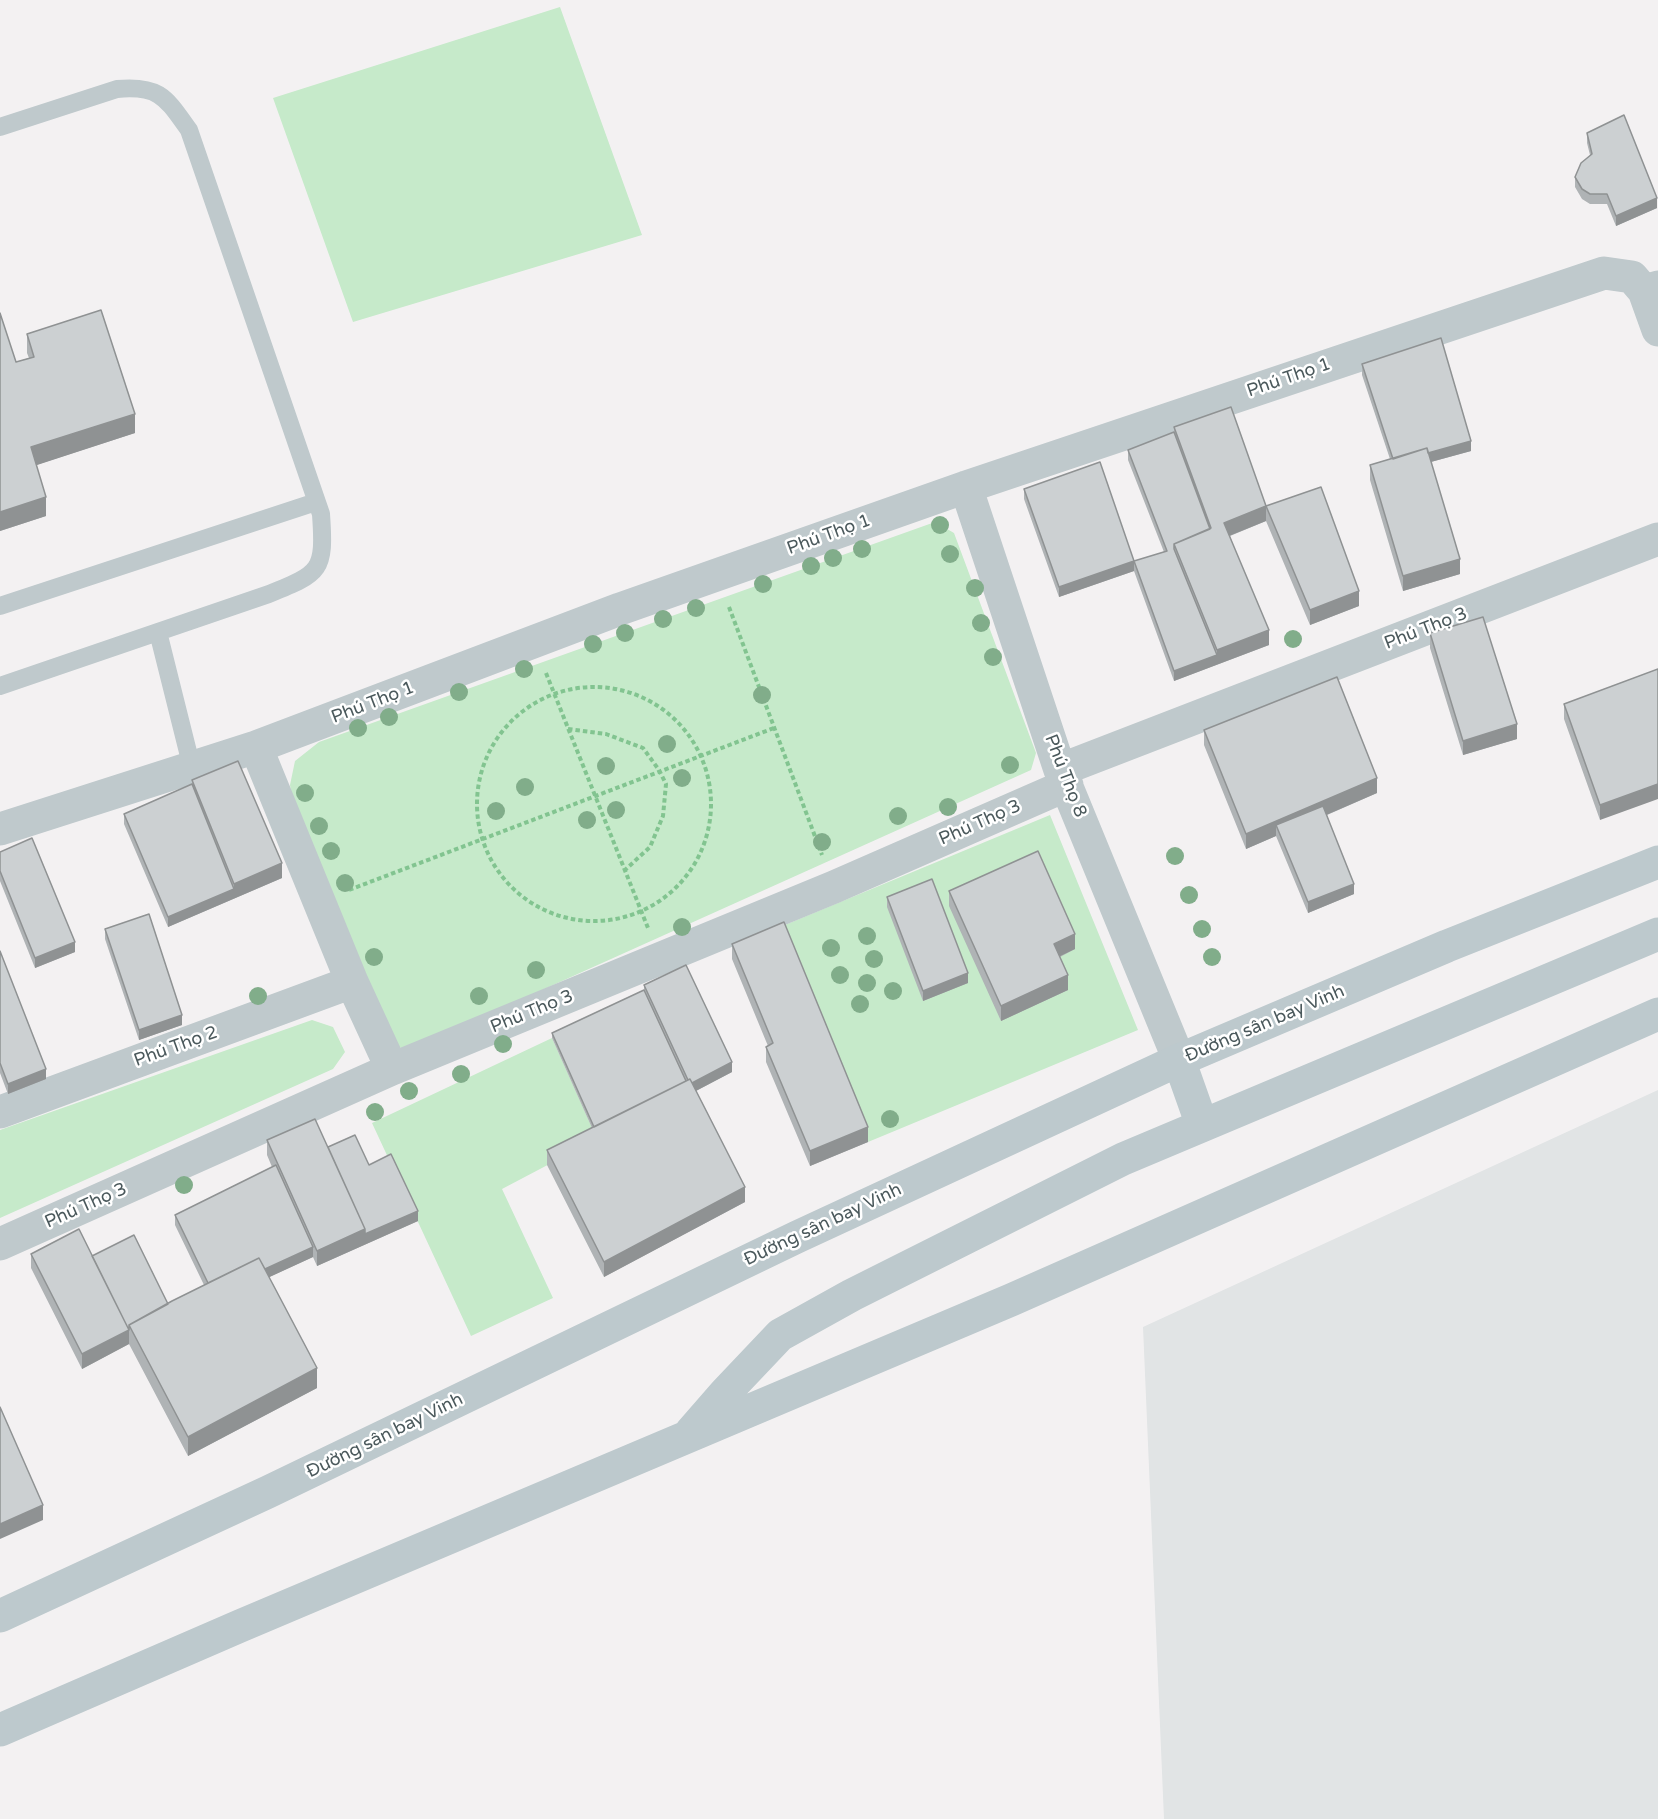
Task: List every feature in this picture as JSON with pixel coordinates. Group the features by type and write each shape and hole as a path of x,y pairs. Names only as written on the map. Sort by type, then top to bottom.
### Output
{"main road":[{"name":"Đường sân bay Vinh","path":"0,1616 268,1492 797,1237 1179,1060 1447,946 1658,862"},
{"path":"688,1436 780,1335 852,1294 1123,1160 1658,934"},
{"path":"0,1730 229,1630 1011,1300 1658,1014"},
{"path":"1179,1060 1202,1125"}],"street":[{"name":"Phú Thọ 1","path":"0,828 256,747 533,642 966,487 1604,273 1632,277 1651,289"},
{"path":"1651,289 1658,330"},
{"name":"Phú Thọ 8","path":"966,487 1063,778 1179,1060"},
{"name":"Phú Thọ 3","path":"0,1244 392,1070 834,887 1063,778 1658,539"},
{"path":"256,747 352,982 392,1070"},
{"name":"Phú Thọ 2","path":"0,1112 352,982"}],"lane":[{"path":"0,127 117,89 147,90 168,100 189,130 321,514 323,545 319,565 300,582 0,686"},
{"path":"0,606 316,502"},
{"path":"158,632 192,768"}],"path":[{"path":"717,575 834,887"},
{"path":"533,642 660,959"},
{"path":"586,686 622,688 655,703 682,725 701,756 711,792 708,831 694,867 669,896 635,915 598,922 560,918 525,901 498,874 481,839 476,804 481,768 497,736 521,711 552,693 586,686"},
{"path":"319,901 774,728"},
{"path":"568,729 606,734 643,748 666,784 663,816 650,847 625,870"}],"shaded area":[{"path":"1658,1090 1658,1819 1164,1819 1143,1327"}],"green space":[{"path":"560,7 642,235 353,322 273,98"},
{"path":"935,522 954,533 1036,753 1031,770 411,1049 401,1048 389,1042 294,811 290,785 295,761 319,742"},
{"path":"1050,815 1138,1030 868,1142 780,927"},
{"path":"312,1020 333,1027 345,1052 333,1069 0,1218 0,1130"},
{"path":"552,1038 597,1139 502,1189 553,1298 471,1336 372,1123"}],"building":[{"path":"1624,115 1657,198 1616,216 1607,194 1590,194 1582,189 1575,177 1581,163 1592,154 1587,133"},
{"path":"101,310 135,414 31,447 46,497 0,512 0,313 16,362 34,357 27,334"},
{"path":"1441,338 1471,441 1428,453 1427,448 1393,459 1362,364"},
{"path":"1231,407 1266,506 1224,523 1269,630 1217,650 1174,544 1211,528 1174,427"},
{"path":"1174,432 1210,529 1174,544 1174,549 1217,655 1174,671 1134,561 1167,551 1128,450"},
{"path":"1427,448 1460,559 1403,576 1370,465"},
{"path":"1100,462 1134,561 1059,587 1024,489"},
{"path":"1321,487 1359,591 1310,610 1266,506"},
{"path":"1483,617 1517,724 1463,741 1430,633"},
{"path":"1658,669 1658,784 1600,805 1564,704"},
{"path":"1337,677 1377,778 1246,834 1204,730"},
{"path":"238,761 282,863 234,884 192,780"},
{"path":"192,784 234,889 168,917 124,814"},
{"path":"1323,806 1354,884 1308,902 1276,825"},
{"path":"32,838 75,942 35,958 0,871 0,852"},
{"path":"1038,851 1075,934 1054,944 1068,975 1001,1006 949,891"},
{"path":"932,879 968,973 923,991 887,897"},
{"path":"149,914 182,1015 139,1030 105,929"},
{"path":"784,922 868,1127 810,1151 766,1047 773,1043 732,944"},
{"path":"0,951 46,1069 8,1084 0,1063"},
{"path":"686,965 732,1062 692,1083 690,1079 688,1080 644,985"},
{"path":"644,990 686,1081 594,1127 552,1033"},
{"path":"690,1079 745,1187 604,1262 547,1150"},
{"path":"315,1119 365,1229 317,1251 267,1140"},
{"path":"355,1135 369,1165 391,1154 418,1211 365,1234 365,1229 328,1147"},
{"path":"276,1165 313,1247 265,1269 259,1258 208,1283 175,1215"},
{"path":"79,1229 129,1330 82,1354 31,1254"},
{"path":"134,1235 168,1304 129,1325 129,1330 92,1256"},
{"path":"259,1258 317,1368 188,1437 129,1325"},
{"path":"0,1407 43,1505 0,1524"}]}
